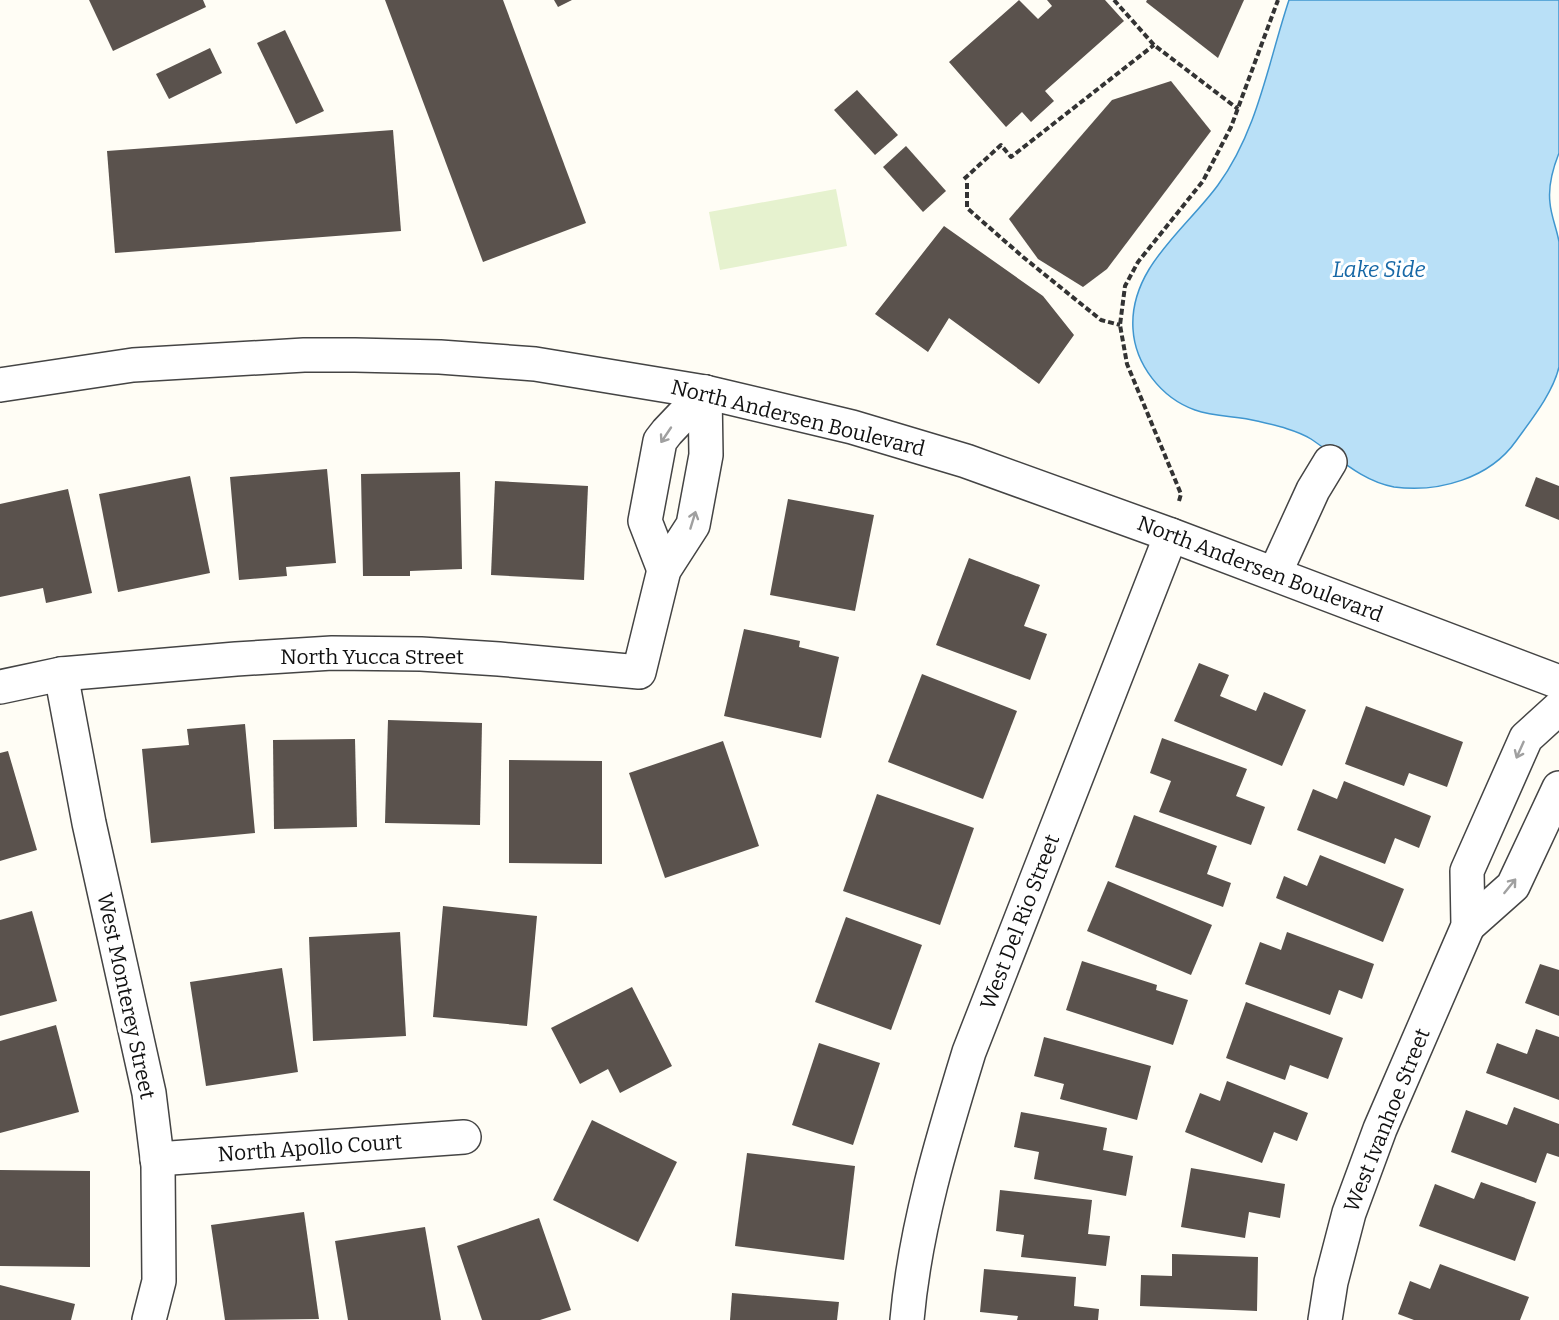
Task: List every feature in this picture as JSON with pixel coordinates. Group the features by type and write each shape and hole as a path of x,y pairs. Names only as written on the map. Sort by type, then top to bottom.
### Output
{"street":[{"name":"North Andersen Boulevard","path":"0,385 133,365 355,355 440,357 535,364 705,392 852,427 966,461 1275,573 1559,682"},
{"name":"North Yucca Street","path":"0,687 62,674 332,653 421,654 639,672 664,570 693,525 706,455 705,392"},
{"path":"664,570 645,521 660,441 705,392"},
{"path":"1275,573 1313,490 1330,462"},
{"name":"West Del Rio Street","path":"906,1320 922,1221 944,1134 969,1052 1171,535"},
{"name":"West Monterey Street","path":"62,674 88,823 148,1094 156,1159 159,1281 149,1320"},
{"name":"West Ivanhoe Street","path":"1325,1320 1331,1282 1349,1213 1380,1129 1468,926 1467,871 1526,738 1559,708"},
{"name":"West Ivanhoe Street","path":"1468,926 1513,886 1559,788"},
{"name":"North Apollo Court","path":"156,1159 464,1137"}],"path":[{"path":"1114,0 1154,45 1238,109"},
{"path":"1171,535 1181,494 1126,364 1120,325 1125,286 1138,262 1203,181 1231,127 1278,0"},
{"path":"1120,325 1101,320 967,208 966,181 1001,146 1011,157 1154,45"}],"green space":[{"path":"836,189 847,246 720,270 709,212"}],"water":[{"name":"Lake Side","path":"1289,0 1559,0 1559,153 1552,178 1550,197 1559,242 1559,367 1552,387 1541,406 1505,454 1492,465 1462,480 1428,488 1411,488 1394,487 1371,480 1299,433 1257,421 1203,412 1183,405 1171,397 1152,378 1139,355 1133,329 1134,307 1140,287 1162,251 1218,185 1232,164 1261,96"}],"building":[{"path":"89,0 203,0 206,7 113,51"},
{"path":"385,0 503,0 586,223 483,262"},
{"path":"554,0 572,0 558,7"},
{"path":"1019,0 1038,19 1052,6 1047,0 1105,0 1124,21 1045,91 1054,101 1031,122 1022,112 1006,127 949,62"},
{"path":"1147,0 1244,0 1218,58 1146,2"},
{"path":"285,30 324,111 296,124 257,43"},
{"path":"210,48 222,73 169,99 156,74"},
{"path":"1171,81 1211,131 1107,269 1083,287 1038,259 1009,219 1112,100"},
{"path":"857,90 898,135 875,155 834,110"},
{"path":"393,130 401,231 115,253 107,151"},
{"path":"906,146 946,191 923,212 883,167"},
{"path":"944,226 1043,296 1074,335 1039,384 949,318 928,352 875,314"},
{"path":"327,469 336,563 286,567 287,576 239,580 230,477"},
{"path":"460,472 462,569 410,571 410,576 363,576 361,474"},
{"path":"190,476 210,573 118,592 99,494"},
{"path":"1536,477 1559,486 1559,520 1525,506"},
{"path":"495,481 588,486 584,580 491,575"},
{"path":"68,489 92,593 46,603 43,588 0,597 0,504"},
{"path":"788,499 874,515 855,611 770,595"},
{"path":"969,558 1040,585 1024,626 1047,634 1030,680 936,645"},
{"path":"744,629 800,641 799,647 839,657 821,738 724,716"},
{"path":"1199,663 1229,675 1220,696 1256,711 1264,692 1306,710 1282,766 1174,721"},
{"path":"922,674 1017,711 983,799 888,762"},
{"path":"1366,706 1463,742 1447,787 1409,773 1404,786 1345,764"},
{"path":"388,720 482,723 480,825 385,823"},
{"path":"245,724 255,833 151,843 142,749 189,745 187,729"},
{"path":"1162,738 1247,769 1236,796 1265,807 1251,845 1159,812 1171,781 1150,773"},
{"path":"355,739 357,827 274,829 273,740"},
{"path":"723,741 759,846 665,878 629,773"},
{"path":"8,751 37,850 0,861 0,753"},
{"path":"509,760 602,761 602,864 509,863"},
{"path":"1344,781 1431,816 1419,848 1395,838 1385,864 1297,830 1313,789 1337,799"},
{"path":"877,794 974,828 940,925 843,891"},
{"path":"1134,815 1217,846 1207,874 1231,883 1223,907 1115,867"},
{"path":"1320,855 1404,889 1383,942 1276,898 1284,876 1307,886"},
{"path":"1108,881 1212,925 1191,975 1087,931"},
{"path":"443,906 537,916 527,1026 433,1017"},
{"path":"32,911 57,1001 0,1016 0,920"},
{"path":"846,917 922,945 891,1030 815,1002"},
{"path":"400,932 406,1036 313,1041 309,937"},
{"path":"1287,932 1374,964 1362,999 1339,990 1330,1015 1245,984 1260,942 1281,950"},
{"path":"1082,961 1157,985 1156,990 1188,1000 1173,1045 1066,1010"},
{"path":"1540,964 1559,970 1559,1016 1525,1003"},
{"path":"282,968 298,1072 206,1086 190,982"},
{"path":"632,987 672,1066 620,1093 608,1069 580,1084 551,1028"},
{"path":"1246,1002 1343,1038 1328,1079 1290,1065 1285,1080 1226,1058"},
{"path":"56,1025 79,1112 0,1133 0,1041"},
{"path":"1536,1029 1559,1037 1559,1100 1486,1073 1497,1043 1527,1054"},
{"path":"1044,1037 1151,1066 1137,1120 1060,1099 1064,1084 1034,1076"},
{"path":"819,1043 880,1063 853,1145 792,1125"},
{"path":"1227,1081 1308,1113 1297,1141 1274,1132 1262,1163 1185,1132 1200,1093 1220,1101"},
{"path":"1514,1107 1559,1124 1559,1157 1547,1153 1536,1183 1451,1152 1466,1110 1507,1125"},
{"path":"1021,1112 1107,1128 1103,1150 1133,1156 1126,1196 1034,1179 1039,1152 1014,1147"},
{"path":"592,1120 677,1162 638,1242 553,1200"},
{"path":"747,1153 855,1166 844,1260 735,1246"},
{"path":"1191,1168 1285,1184 1280,1218 1249,1212 1245,1238 1181,1227"},
{"path":"0,1170 90,1171 90,1267 0,1266"},
{"path":"1481,1182 1536,1202 1515,1261 1419,1226 1435,1184 1474,1199"},
{"path":"1000,1190 1092,1200 1088,1234 1110,1236 1106,1266 1021,1257 1024,1235 996,1231"},
{"path":"304,1212 319,1319 225,1320 211,1225"},
{"path":"539,1218 571,1310 540,1320 482,1320 457,1246"},
{"path":"425,1227 441,1320 348,1320 335,1241"},
{"path":"1172,1254 1258,1257 1257,1311 1140,1306 1141,1275 1172,1276"},
{"path":"1440,1264 1529,1297 1520,1320 1414,1320 1398,1314 1410,1281 1430,1289"},
{"path":"984,1269 1076,1277 1074,1306 1099,1309 1098,1320 1017,1320 1018,1316 980,1312"},
{"path":"0,1285 75,1304 71,1320 0,1320"},
{"path":"732,1293 839,1302 837,1320 730,1320"}]}
